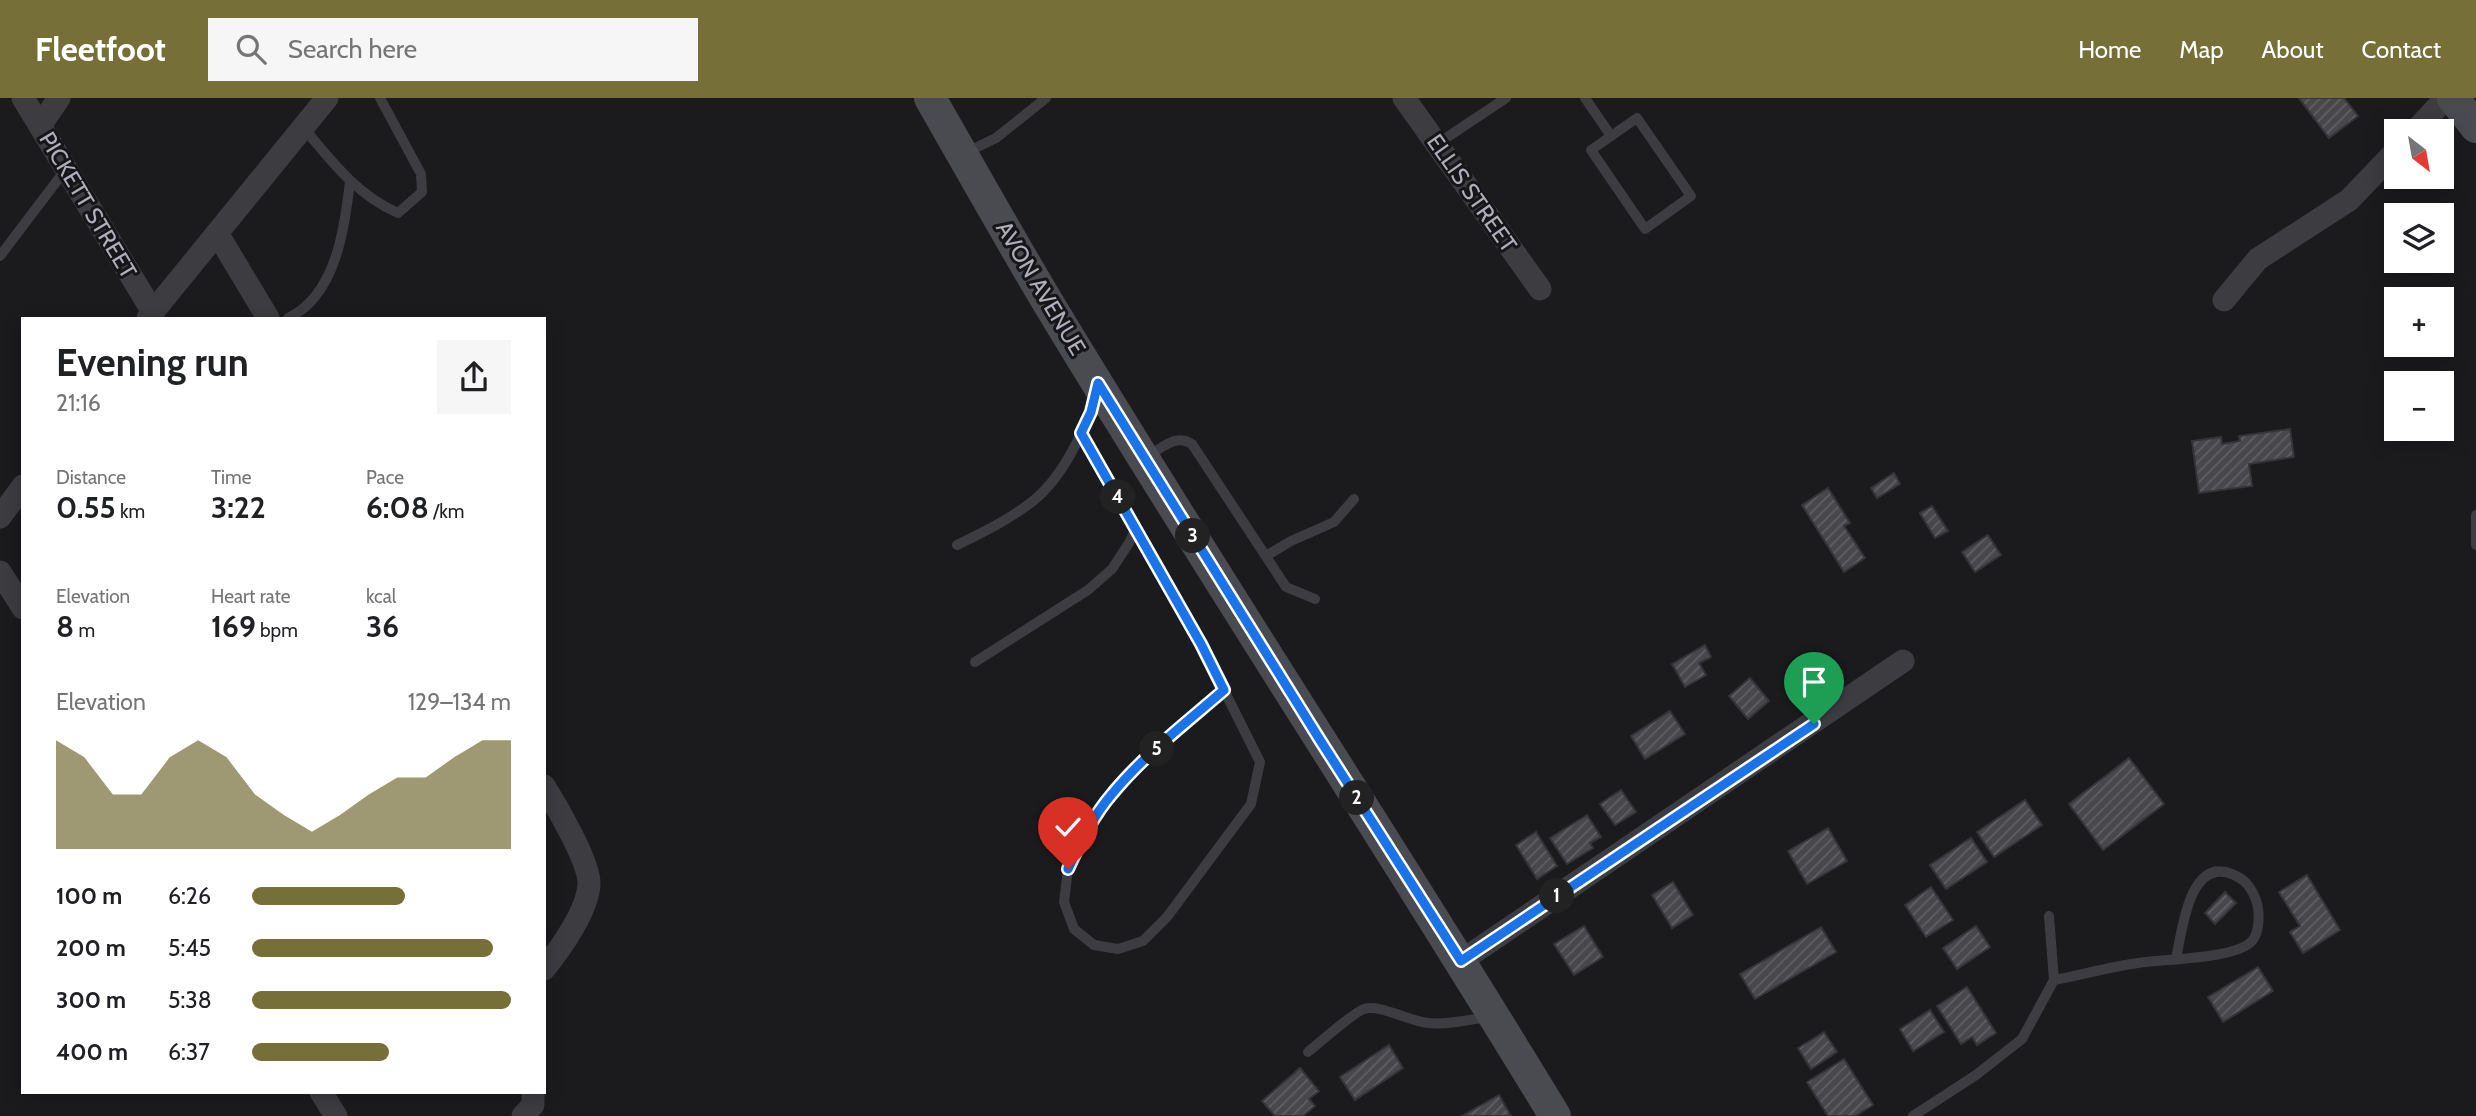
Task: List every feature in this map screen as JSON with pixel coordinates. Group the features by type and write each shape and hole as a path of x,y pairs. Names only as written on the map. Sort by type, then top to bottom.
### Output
{"main road":[{"name":"AVON AVENUE","path":"930,98 1046,300 1461,961 1554,1116"},
{"path":"2453,98 2476,127"}],"street":[{"name":"PICKETT STREET","path":"23,98 150,315"},
{"path":"40,126 59,98"},
{"path":"150,315 327,98"},
{"name":"ELLIS STREET","path":"1404,98 1540,289"},
{"path":"2426,119 2446,98"},
{"path":"2224,300 2258,259 2349,200 2384,164"},
{"path":"217,233 267,317"},
{"path":"0,517 21,489"},
{"path":"0,572 21,605"},
{"path":"1461,961 1903,661"},
{"path":"546,789 574,838 590,881 586,904 546,966"},
{"path":"322,1094 336,1116"},
{"path":"523,1116 533,1105 533,1094"}],"lane":[{"path":"303,127 351,181 379,205 398,213 422,192 421,174 380,98"},
{"path":"963,155 996,138 1046,98"},
{"path":"1437,144 1506,98"},
{"path":"1585,98 1611,136"},
{"path":"1637,118 1691,196 1645,229 1591,150 1611,136 1637,118"},
{"path":"0,256 66,169"},
{"path":"289,317 314,297 331,271 347,209 351,181"},
{"path":"957,545 996,525 1035,499 1056,475 1091,412 1098,383"},
{"path":"1081,433 1201,644 1224,690 1260,762 1251,804 1167,917 1143,941 1118,949 1094,945 1074,929 1064,902 1068,869 1080,843 1111,795 1134,770 1224,690"},
{"path":"1145,459 1177,439 1184,438 1192,444 1286,587 1315,599"},
{"path":"1266,556 1334,522 1354,499"},
{"path":"2476,515 2476,545"},
{"path":"975,662 1088,590 1112,569 1136,528"},
{"path":"2054,980 2137,963 2176,959 2238,951 2252,942 2256,934 2258,906 2247,882 2222,870 2207,874 2199,881 2187,911 2176,959"},
{"path":"1913,1116 1976,1075 2022,1039 2054,980 2049,916"},
{"path":"1308,1052 1362,1009 1374,1007 1407,1020 1429,1023 1452,1023 1494,1016"}],"building":[{"path":"2299,98 2344,98 2358,116 2329,138"},
{"path":"2290,429 2294,457 2249,464 2252,486 2199,493 2192,441 2221,437 2222,444 2240,441 2239,436"},
{"path":"1894,473 1900,484 1877,498 1871,488"},
{"path":"1828,488 1850,523 1844,526 1865,558 1844,572 1802,505"},
{"path":"1932,506 1948,531 1935,538 1920,513"},
{"path":"1988,535 2001,555 1975,572 1962,552"},
{"path":"1705,645 1711,657 1699,663 1706,675 1685,687 1672,664"},
{"path":"1750,678 1769,701 1748,719 1729,696"},
{"path":"1670,711 1685,734 1645,759 1631,736"},
{"path":"2129,758 2164,804 2103,850 2069,804"},
{"path":"1621,790 1636,812 1615,825 1600,804"},
{"path":"2025,800 2042,825 1994,857 1977,832"},
{"path":"1587,815 1601,837 1590,843 1593,848 1567,864 1550,838"},
{"path":"1828,828 1847,861 1807,884 1788,851"},
{"path":"1536,832 1557,866 1537,879 1516,845"},
{"path":"1971,838 1987,862 1946,889 1930,865"},
{"path":"2307,875 2340,930 2303,953 2290,932 2300,926 2279,892"},
{"path":"1673,882 1693,915 1672,928 1652,895"},
{"path":"1931,887 1953,920 1926,937 1905,905"},
{"path":"2225,892 2236,903 2215,924 2205,913"},
{"path":"1584,926 1603,957 1574,975 1554,944"},
{"path":"1976,926 1990,947 1957,969 1943,948"},
{"path":"1821,927 1836,952 1755,999 1740,974"},
{"path":"2258,967 2273,991 2223,1022 2208,997"},
{"path":"1967,987 1996,1033 1977,1045 1972,1037 1961,1044 1937,1006"},
{"path":"1930,1010 1944,1032 1913,1051 1900,1029"},
{"path":"1824,1032 1837,1052 1811,1069 1798,1048"},
{"path":"1389,1045 1403,1068 1355,1100 1340,1077"},
{"path":"1844,1059 1873,1105 1855,1116 1828,1116 1807,1082"},
{"path":"1300,1068 1319,1091 1309,1099 1315,1106 1303,1116 1275,1116 1262,1101"},
{"path":"1499,1095 1511,1116 1462,1116"}],"route":[{"path":"1068,869 1080,843 1111,795 1134,770 1224,690 1201,644 1081,433 1091,412 1098,383 1461,961 1814,724"}]}
